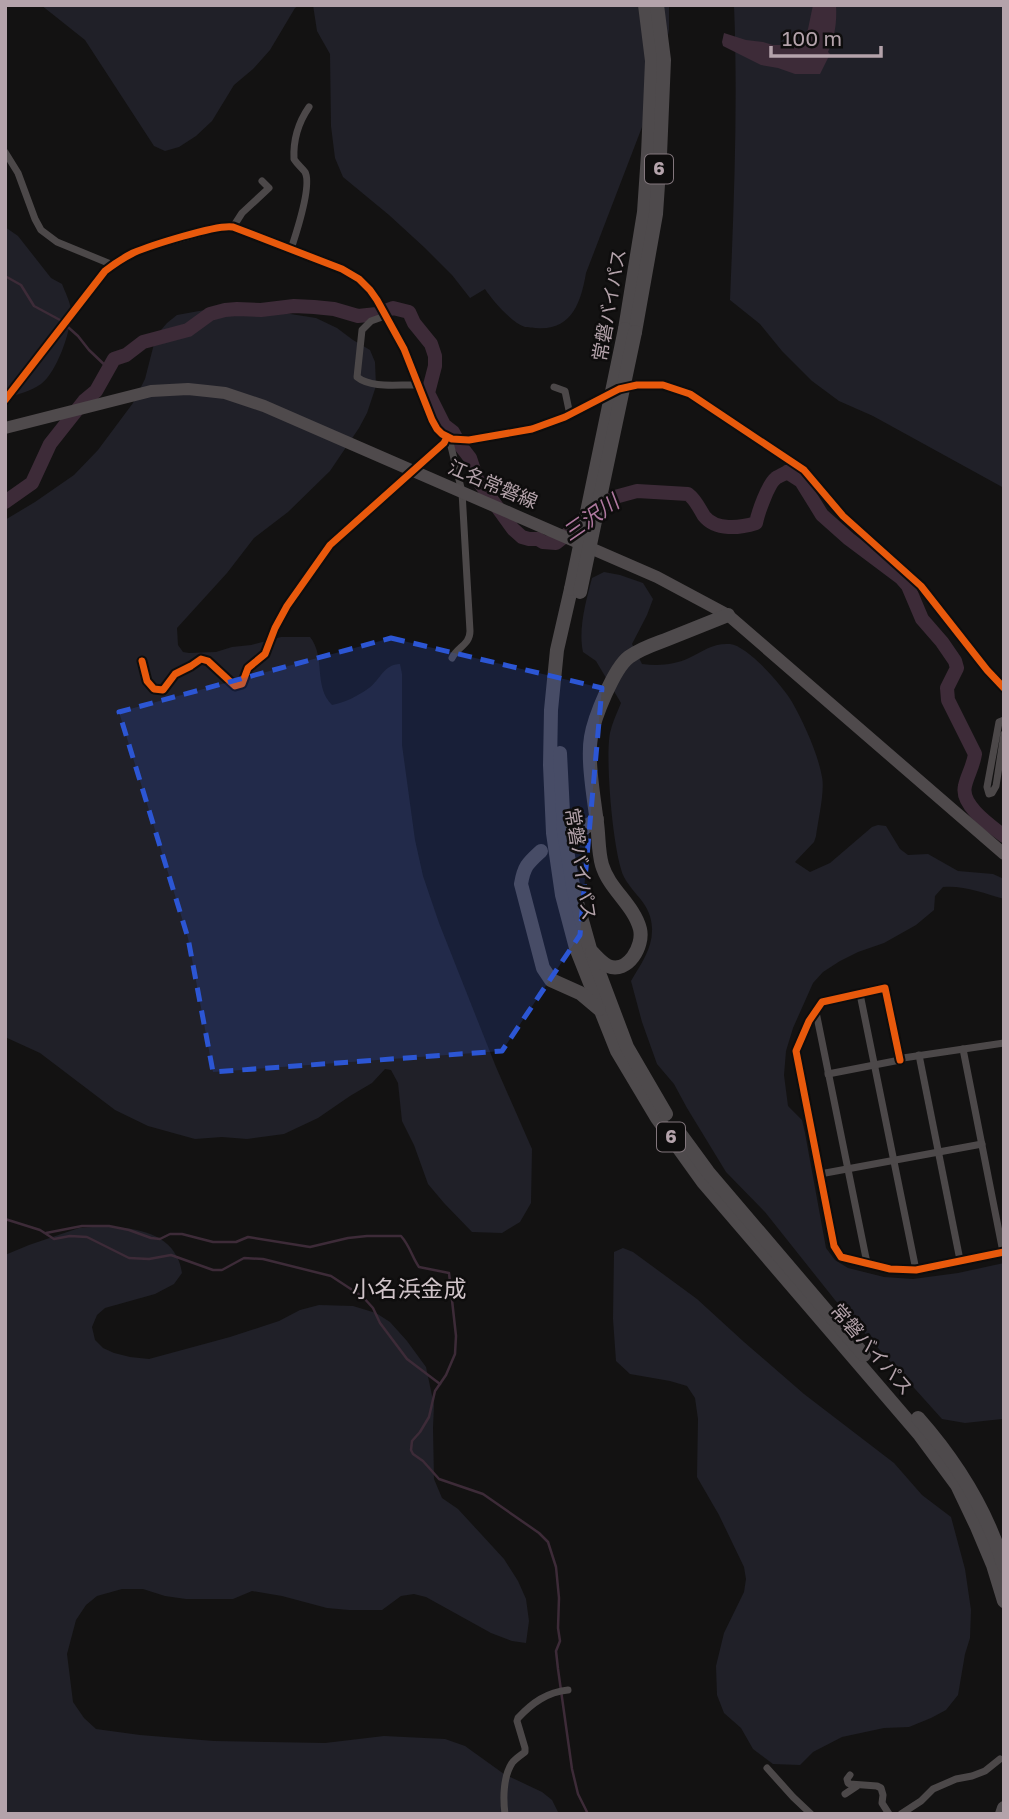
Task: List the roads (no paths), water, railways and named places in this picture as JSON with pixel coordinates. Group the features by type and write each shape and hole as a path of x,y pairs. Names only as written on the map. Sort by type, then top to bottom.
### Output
{"highway":[{"name":"常磐バイパス","path":"630,330 644,212 652,61 645,5"},
{"name":"常磐バイパス","path":"657,5 664,60 656,214 575,591 558,650 551,710 550,765 560,882 605,1008 617,1051 657,1118 703,1182 920,1435 957,1485 993,1565 1004,1601"},
{"path":"541,851 528,862 521,884 543,968 551,980 605,1008 620,967 639,951 641,930 604,870 591,756 594,724 618,667 637,652 728,615"},
{"path":"576,834 597,819"},
{"path":"551,980 566,980 572,975 583,948 603,963 620,967"},
{"name":"常磐バイパス","path":"605,1008 666,1113 708,1172 931,1433 962,1474 984,1516 1004,1566"},
{"path":"1002,1814 1004,1808"}],"main road":[{"name":"江名常磐線","path":"5,428 151,390 207,390 264,406 657,577 728,615 1004,854"}],"street":[{"path":"291,249 302,213 306,183 305,173 294,159 297,129 309,107"},
{"path":"5,152 18,173 34,219 41,230 57,242 113,265"},
{"path":"233,227 242,213 269,188 262,181"},
{"path":"5,400 105,271 127,256 146,248 219,227 233,227 351,273 359,279 370,290 404,349 437,429 448,437 469,440 532,429 570,415 628,386 663,385 690,394 804,470 849,522 921,586 1004,688"},
{"path":"385,316 371,321 362,330 356,377 365,382 380,384 418,384"},
{"path":"554,387 565,390 570,415"},
{"path":"142,661 147,681 158,690 166,688 175,674 201,659 208,661 235,686 242,684 248,668 265,653 287,606 330,545 448,437"},
{"path":"448,437 462,492 470,638 454,652 452,658"},
{"path":"1004,720 999,722 987,787 989,794 996,786 1004,734"},
{"path":"900,1060 885,988 822,1002 809,1021 796,1051 834,1246 841,1256 890,1269 916,1270 1003,1252 963,1049"},
{"path":"860,994 916,1270"},
{"path":"816,1012 867,1263"},
{"path":"828,1074 919,1055 1004,1043"},
{"path":"919,1055 960,1260"},
{"path":"820,1174 982,1144"},
{"path":"505,1814 505,1786 509,1770 515,1760 525,1752 518,1718 536,1700 568,1690"},
{"path":"901,1814 933,1789 985,1771 1000,1759"},
{"path":"767,1768 811,1814"},
{"path":"850,1775 848,1783 881,1788 882,1803 889,1814"},
{"path":"845,1794 857,1786"}],"waterway":[{"path":"5,276 21,285 34,306 60,320 109,369"},
{"name":"三沢川","path":"5,502 32,483 50,444 84,401 96,391 114,359 126,355 143,342 188,330 210,314 225,310 294,306 334,309 358,316 377,314 393,308 409,312 414,323 431,344 435,356 428,393 444,425 453,432 470,458 477,479 513,529 522,537 556,543 615,497 637,491 688,494 709,521 728,527 750,525 756,523 767,492 776,478 787,472 801,481 822,515 908,586 922,619 955,661 957,668 947,688 948,700 975,754 965,793 972,808 1004,836"},
{"path":"5,1219 40,1230 54,1239 87,1237 129,1258 149,1259 171,1255 213,1270 222,1270 244,1258 263,1259 331,1276 363,1297 407,1359 440,1384"},
{"path":"46,1233 82,1226 109,1226 160,1239 170,1234 182,1234 213,1242 236,1242 248,1237 310,1247 348,1238 401,1236 419,1267 449,1273 456,1336 455,1354 435,1391 429,1417 412,1441 411,1450 439,1479 483,1494 548,1542 556,1567 560,1641 556,1651 572,1769 578,1794 588,1814"}],"district":[{"name":"小名浜金成","path":"409,1289"}]}
